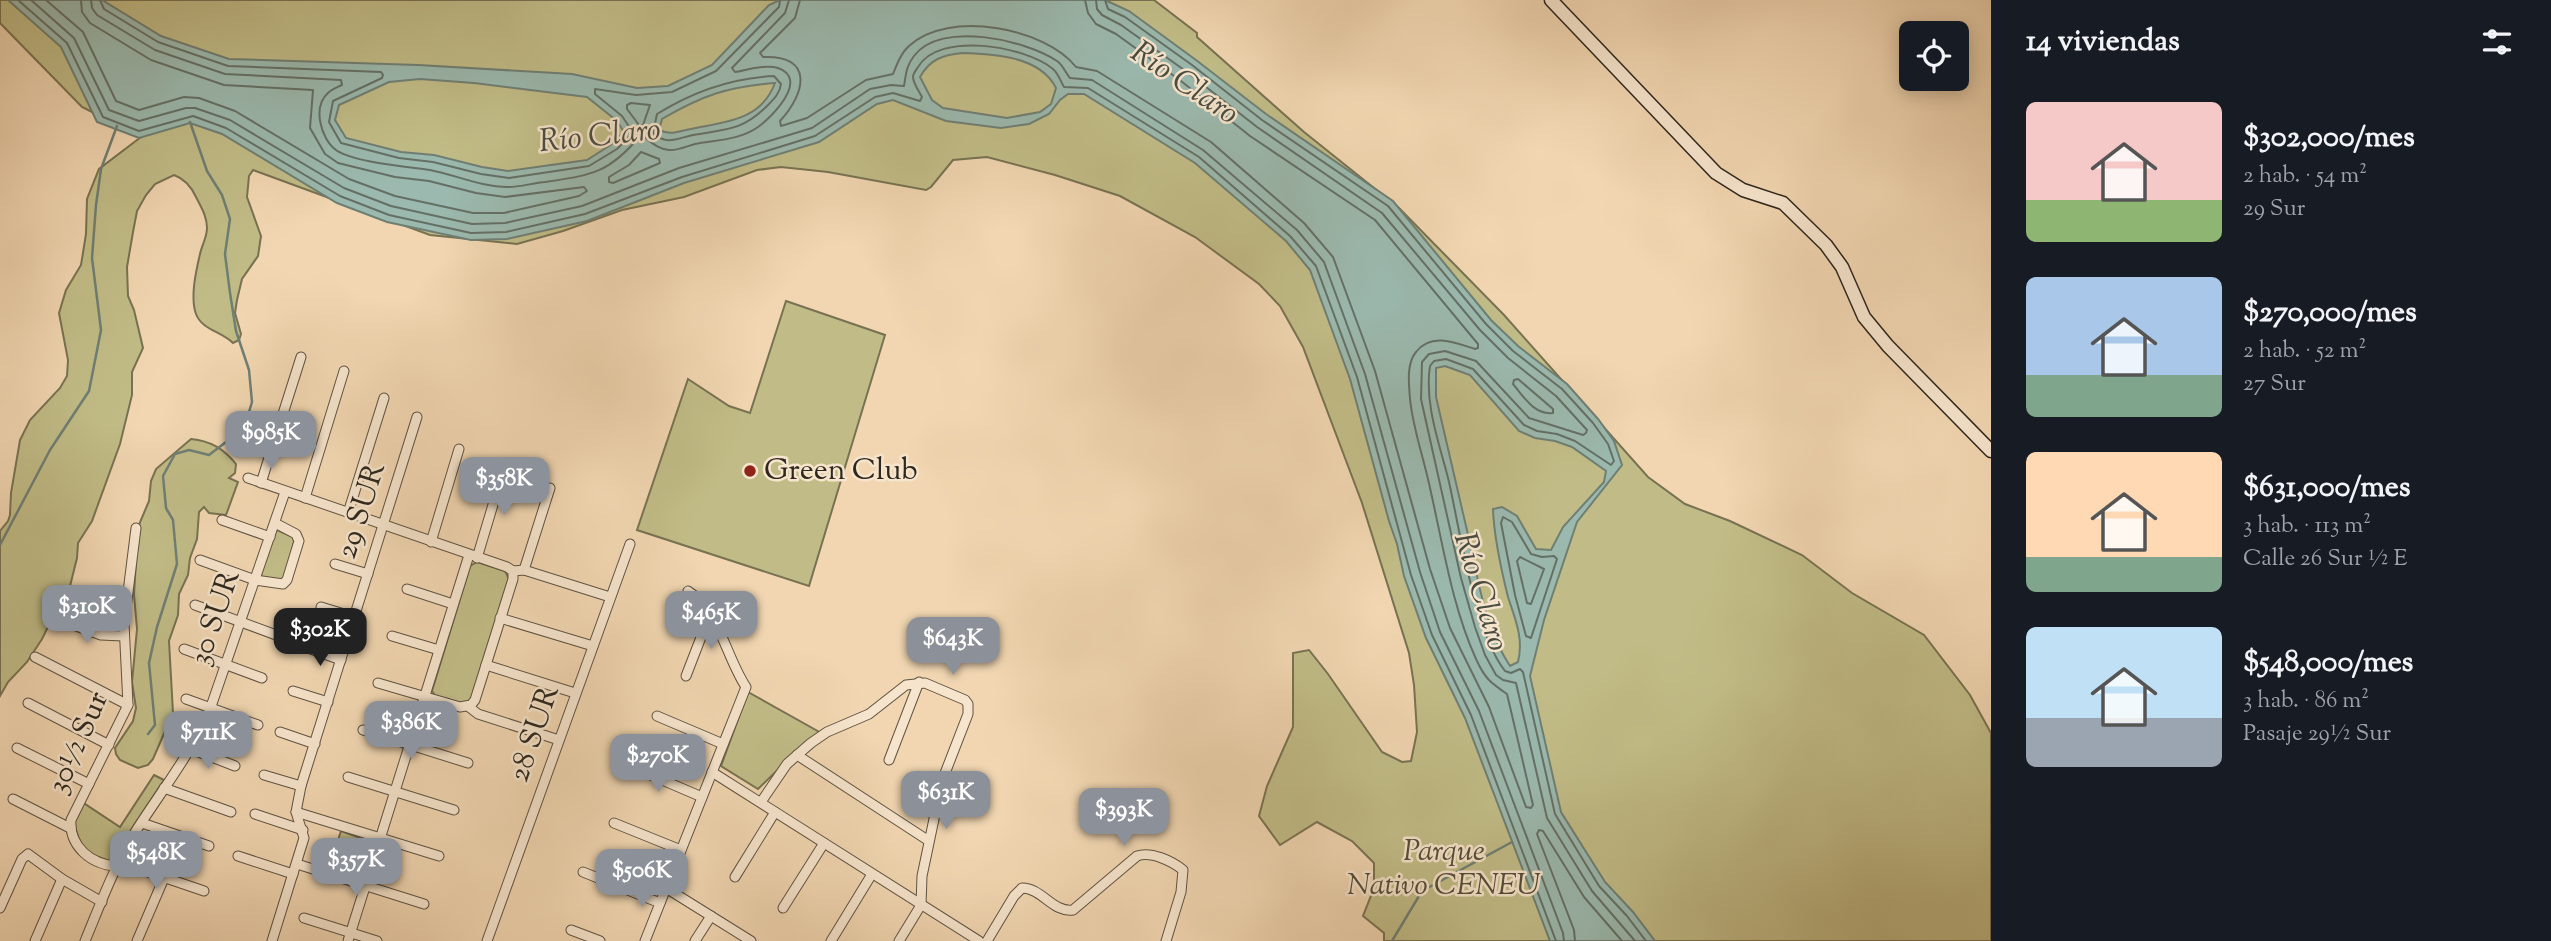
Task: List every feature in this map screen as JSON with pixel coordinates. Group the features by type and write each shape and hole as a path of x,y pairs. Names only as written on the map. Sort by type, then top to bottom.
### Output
{"street":[{"path":"1551,0 1716,173 1743,190 1783,203 1826,245 1842,267 1864,317 1888,346 1991,452"},
{"path":"261,483 301,357"},
{"path":"305,498 344,371"},
{"path":"348,513 384,398"},
{"name":"29 SUR","path":"296,812 417,417"},
{"path":"431,542 459,449"},
{"path":"349,937 453,604 504,468"},
{"path":"247,478 513,571 524,570 610,597"},
{"path":"524,570 550,488"},
{"name":"30 SUR","path":"85,941 118,864 191,749 211,708 285,492"},
{"path":"222,520 270,537"},
{"path":"200,560 255,580 278,585 287,580 299,539 296,534 275,523"},
{"name":"30½ Sur","path":"136,528 123,636 128,705 71,820 70,828 76,846 88,857 102,864 118,864 204,891"},
{"name":"28 SUR","path":"487,941 630,544"},
{"path":"335,564 368,574"},
{"path":"378,683 463,708 469,707 475,700 514,576 513,571"},
{"path":"407,589 453,604"},
{"path":"645,941 746,687 700,599 688,592"},
{"path":"195,606 287,639"},
{"path":"321,607 354,617"},
{"path":"685,676 709,614"},
{"path":"500,618 593,646"},
{"path":"57,619 101,635 123,636"},
{"path":"392,636 439,650"},
{"path":"184,649 261,678"},
{"path":"308,649 341,660"},
{"path":"35,657 128,705"},
{"path":"486,665 575,694"},
{"path":"899,941 921,905 922,876 942,781 969,709 960,696 916,682"},
{"path":"761,802 777,775 797,755 827,732 869,714 916,682"},
{"path":"889,760 916,682"},
{"path":"293,691 328,702"},
{"path":"186,699 258,725"},
{"path":"28,703 109,744"},
{"path":"469,707 478,714 559,740"},
{"path":"657,716 723,744"},
{"path":"363,730 468,764"},
{"path":"280,732 315,744"},
{"path":"17,748 89,784"},
{"path":"191,749 235,766"},
{"path":"797,755 929,841"},
{"path":"625,764 702,797"},
{"path":"712,772 979,941"},
{"path":"264,775 302,786"},
{"path":"348,777 454,810"},
{"path":"164,788 231,812"},
{"path":"13,800 70,828"},
{"path":"272,941 304,838 296,812"},
{"path":"296,812 439,856"},
{"path":"735,877 775,812"},
{"path":"255,814 303,830"},
{"path":"614,822 681,850"},
{"path":"142,823 209,846"},
{"path":"782,908 824,844"},
{"path":"0,908 25,855 30,855 62,879 102,902"},
{"path":"987,941 1014,896 1022,888 1032,889 1066,911 1079,907 1137,856 1152,855 1183,870 1181,892 1166,941"},
{"path":"238,856 365,886 424,904"},
{"path":"583,872 660,903"},
{"path":"831,941 872,874"},
{"path":"137,941 164,878"},
{"path":"35,941 62,879"},
{"path":"666,888 751,941"},
{"path":"695,941 711,916"},
{"path":"304,918 349,937 377,941"},
{"path":"571,930 600,941"}],"green space":[{"name":"Parque Nativo CENEU","path":"0,0 1154,0 1197,33 1197,37 1304,132 1399,208 1504,315 1648,477 1685,504 1730,521 1802,555 1852,593 1924,635 1970,695 1991,733 1991,941 1384,941 1384,933 1363,916 1374,888 1374,863 1352,841 1317,822 1280,845 1259,816 1267,786 1293,727 1293,653 1309,650 1382,752 1402,762 1411,761 1417,732 1409,653 1362,503 1303,347 1280,306 1259,284 1195,237 1120,196 987,157 953,160 926,190 828,172 781,167 757,170 684,197 622,210 517,244 430,235 253,170 249,176 247,197 261,236 258,256 242,279 235,313 241,334 239,340 233,343 203,324 194,307 195,276 207,231 202,208 190,186 178,177 174,175 155,184 137,211 127,267 128,296 143,348 132,372 132,395 120,444 92,521 78,543 70,586 57,601 42,639 0,696 0,531 10,515 20,440 30,420 60,388 67,376 68,360 59,313 66,290 81,265 86,234 87,199 99,169 141,137 82,107 0,23"},
{"name":"Green Club","path":"786,301 885,335 809,586 637,530 688,379 729,406 750,413"},
{"path":"191,439 211,444 227,454 236,464 235,473 229,478 238,482 226,515 209,513 204,507 199,512 197,539 190,558 188,575 179,594 178,615 169,641 173,713 153,759 148,765 138,768 120,760 115,748 133,721 136,708 132,682 137,629 134,595 138,527 149,501 151,481 156,469"},
{"path":"275,529 295,538 285,578 278,582 258,578"},
{"path":"477,562 505,571 509,579 472,699 463,704 436,697 432,691 470,566"},
{"path":"748,692 823,734 790,758 758,789 721,766"},
{"path":"154,775 164,780 134,825 115,863 86,850 79,840 73,821 82,802 120,827"},
{"path":"341,831 374,843 362,880 328,870"}],"water":[{"name":"Río Claro","path":"8,0 102,0 161,36 229,59 418,65 572,74 637,88 668,86 712,65 769,5 780,0 1105,0 1129,11 1266,114 1393,201 1491,320 1518,346 1567,384 1614,441 1622,465 1577,522 1544,620 1530,676 1561,812 1605,882 1655,941 1550,941 1465,718 1426,638 1404,576 1350,379 1310,270 1286,241 1195,163 1084,94 1068,94 1049,114 1029,124 1001,128 946,121 893,100 877,104 819,142 684,183 587,221 507,239 471,240 387,222 337,203 222,134 190,123 139,138 97,122 61,47","holes":["975,53 1028,63 1049,77 1056,88 1051,104 1040,112 1007,118 943,108 932,100 920,77 933,62 943,57","420,79 474,83 587,97 617,121 624,132 612,144 587,160 508,171 434,155 401,152 346,138 335,120 339,105 389,82","775,83 761,105 740,118 675,132 659,130 662,119 690,104 729,90","1445,366 1470,375 1519,431 1572,447 1606,471 1604,482 1563,527 1551,550 1536,549 1517,516 1502,507 1493,509 1500,564 1519,637 1518,662 1510,666 1495,637 1480,588 1436,397 1436,368"]}],"waterway":[{"path":"148,734 155,725 149,663 177,564 173,520 166,508 163,476 175,454 189,450 209,455 226,442 246,422 252,402 249,370 236,331 225,254 230,219 222,195 207,171 190,122"},
{"path":"0,545 50,450 89,391 101,330 92,258 96,205 101,169 117,126"},
{"path":"1392,941 1422,891 1512,842"}],"place":[{"name":"Green Club","path":"750,471"}]}
